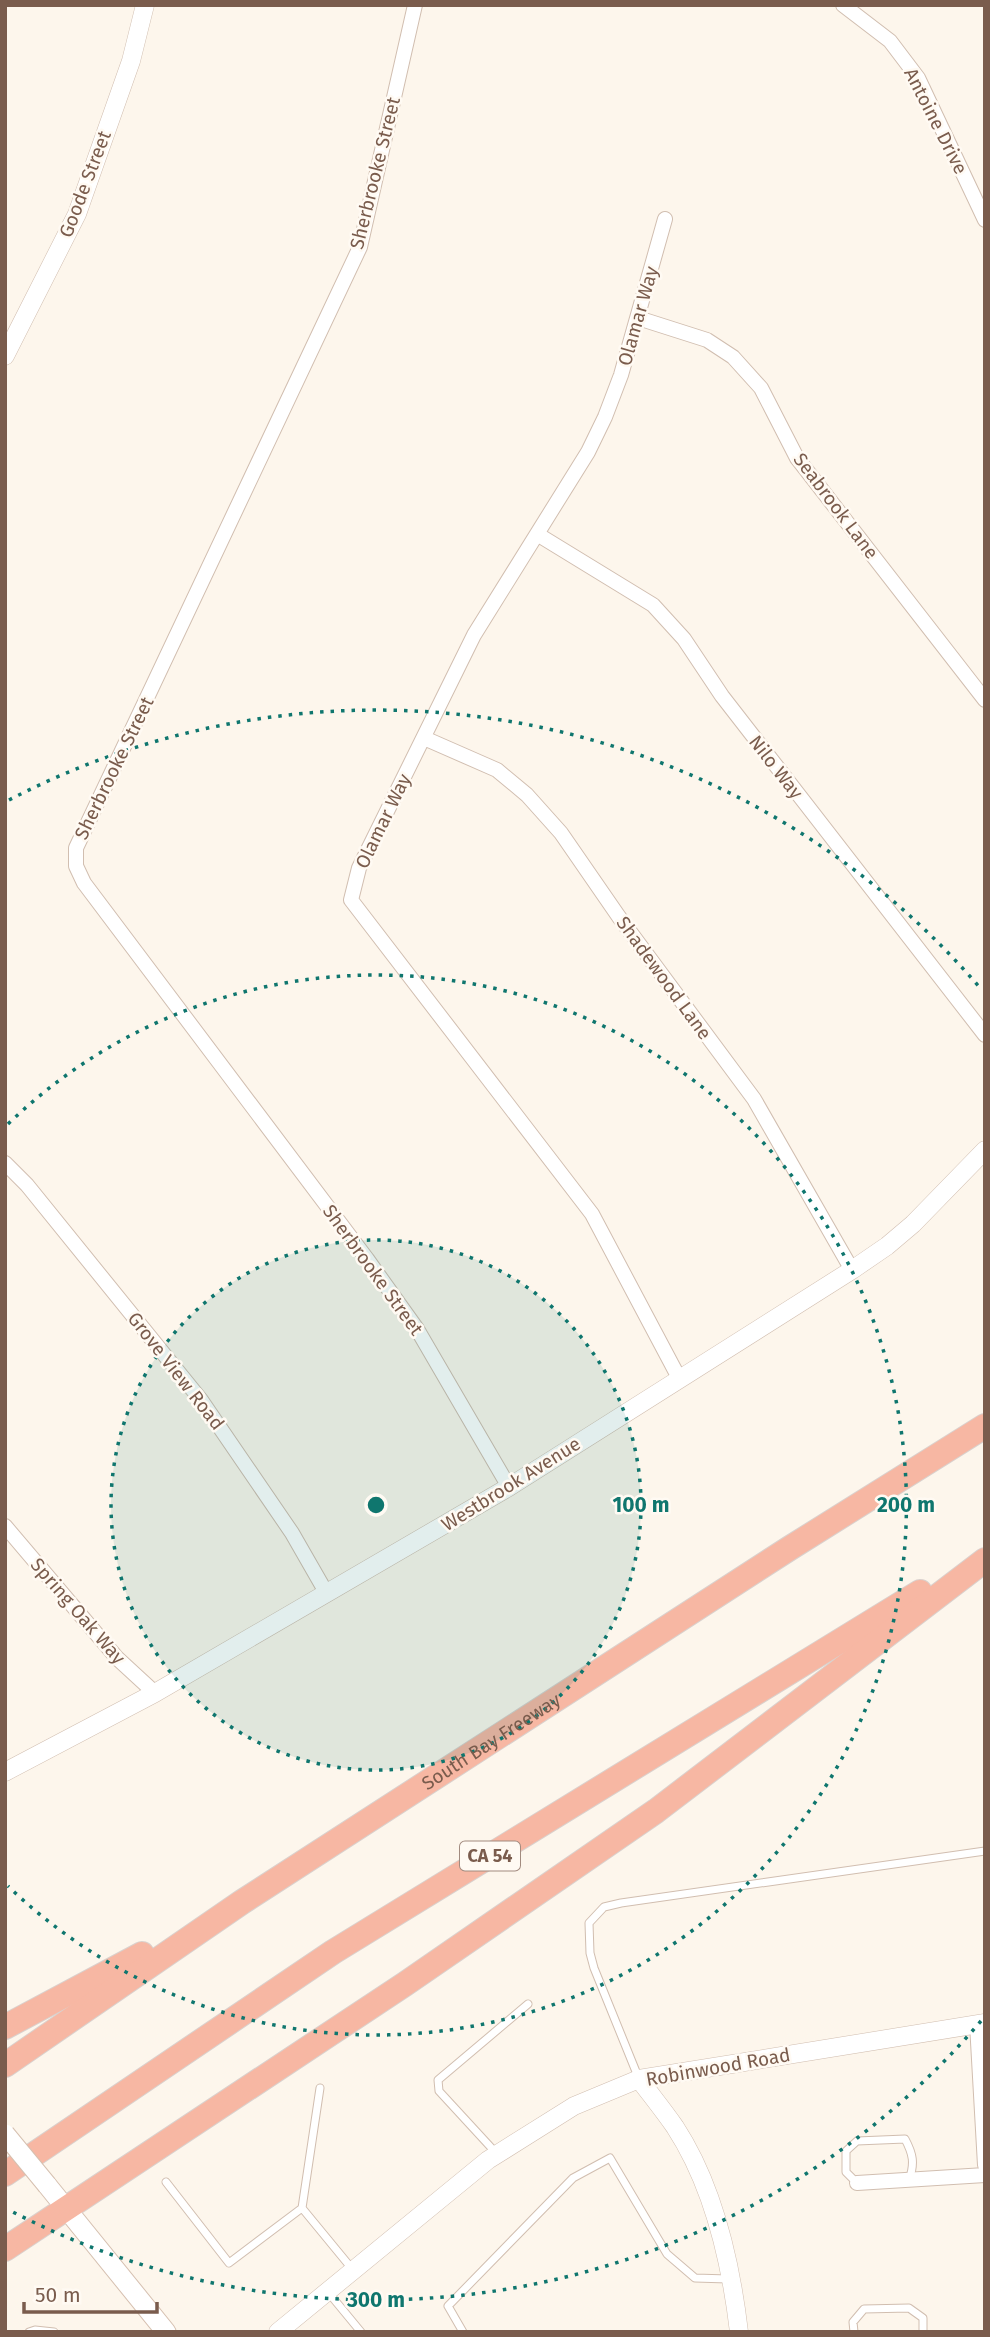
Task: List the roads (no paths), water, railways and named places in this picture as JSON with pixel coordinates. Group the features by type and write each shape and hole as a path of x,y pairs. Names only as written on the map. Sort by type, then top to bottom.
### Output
{"highway":[{"name":"South Bay Freeway","path":"5,2065 242,1902 790,1548 985,1426"},
{"name":"CA 54","path":"5,2174 333,1952 985,1552"},
{"path":"5,2249 405,1984 656,1811 985,1560"},
{"path":"5,2027 242,1902"}],"main road":[{"path":"5,2134 166,2332"}],"street":[{"name":"Goode Street","path":"5,356 77,214 131,61 145,5"},
{"name":"Sherbrooke Street","path":"415,5 360,247 76,848 76,866 84,883 417,1329 509,1487"},
{"name":"Antoine Drive","path":"843,5 890,41 918,78 985,220"},
{"name":"Olamar Way","path":"665,219 621,375 605,417 588,452 474,635 359,868 351,900 592,1214 679,1378"},
{"name":"Seabrook Lane","path":"638,318 707,340 733,357 761,388 797,458 985,700"},
{"name":"Nilo Way","path":"537,534 653,606 684,639 722,696 985,1035"},
{"name":"Shadewood Lane","path":"424,738 497,770 527,795 549,819 754,1099 852,1270"},
{"name":"Westbrook Avenue","path":"5,1772 155,1693 509,1487 852,1270 913,1224 985,1150"},
{"name":"Grove View Road","path":"5,1163 27,1185 201,1400 292,1533 327,1594"},
{"name":"Spring Oak Way","path":"5,1526 117,1658 155,1693"},
{"name":"Robinwood Road","path":"278,2332 497,2154 574,2106 639,2079 981,2023"},
{"path":"981,2023 985,2165"},
{"path":"639,2079 676,2128 702,2179 733,2279 739,2332"},
{"path":"857,2183 985,2175"}],"lane":[{"path":"639,2079 590,1953 589,1923 604,1907 985,1851"},
{"path":"497,2154 439,2091 438,2080 528,2004"},
{"path":"166,2182 229,2263 302,2208 320,2088"},
{"path":"857,2183 846,2172 846,2151 857,2141 905,2139 913,2155 908,2180"},
{"path":"463,2332 448,2306 573,2178 610,2158 667,2254 695,2278 733,2279"},
{"path":"302,2208 353,2271"},
{"path":"328,2291 361,2332"},
{"path":"854,2332 853,2322 864,2309 909,2308 923,2318 923,2332"},
{"path":"33,2331 54,2332"}]}
